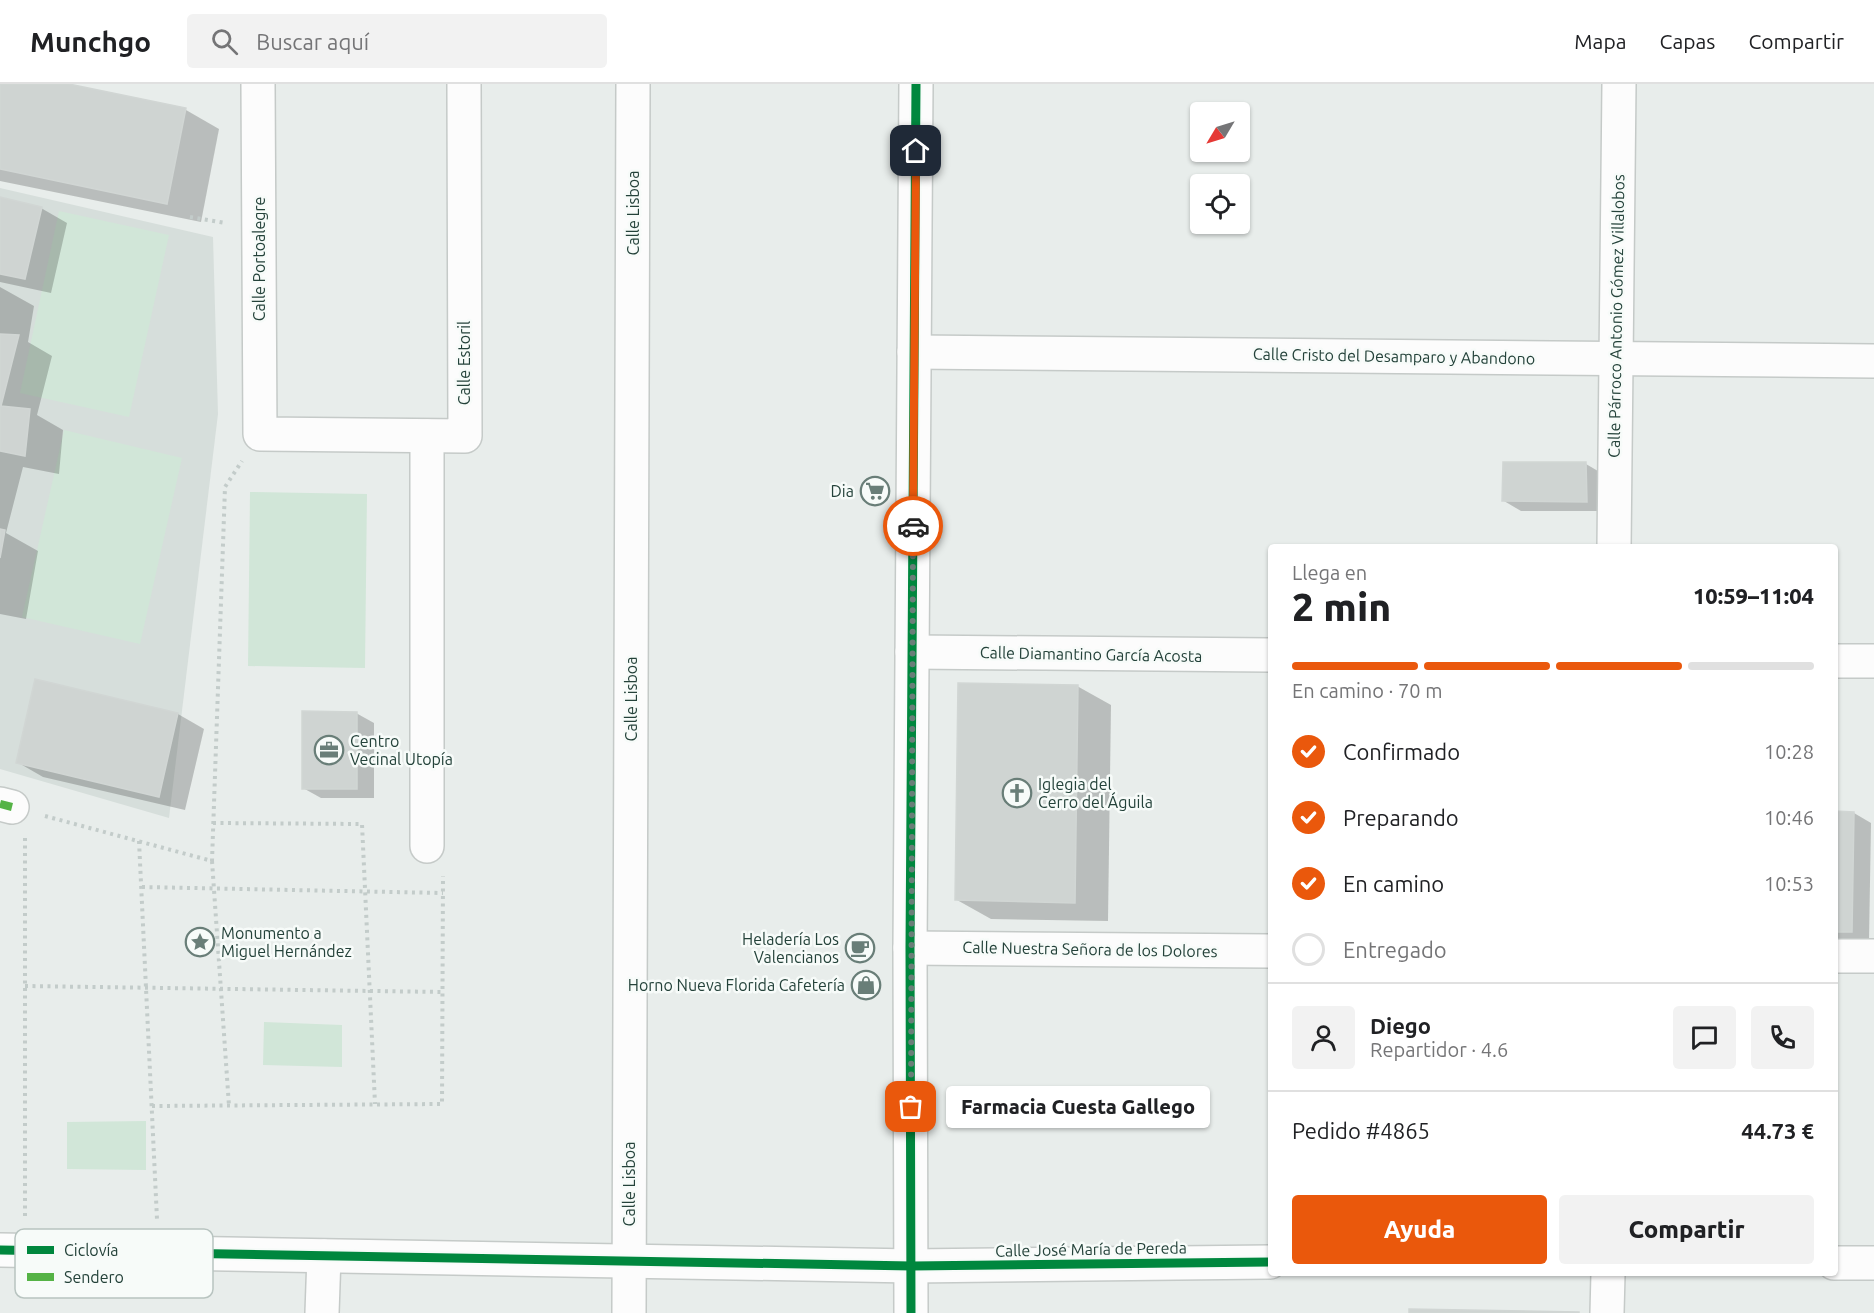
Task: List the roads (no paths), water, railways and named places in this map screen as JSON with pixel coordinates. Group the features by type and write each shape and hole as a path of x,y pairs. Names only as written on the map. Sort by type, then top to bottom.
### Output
{"street":[{"name":"Calle Portoalegre","path":"258,84 260,434"},
{"name":"Calle Estoril","path":"260,434 465,436 464,84"},
{"name":"Calle Lisboa","path":"629,1313 633,84"},
{"path":"911,1313 910,948 916,84"},
{"name":"Calle Párroco Antonio Gómez Villalobos","path":"1614,544 1619,84"},
{"name":"Calle Cristo del Desamparo y Abandono","path":"914,352 1874,361"},
{"path":"427,436 435,858"},
{"name":"Calle Diamantino García Acosta","path":"912,652 1268,655"},
{"path":"1838,661 1874,661"},
{"name":"Calle Nuestra Señora de los Dolores","path":"910,948 1268,951"},
{"path":"1838,956 1874,956"},
{"name":"Calle José María de Pereda","path":"213,1253 912,1266 1268,1262"},
{"path":"322,1313 324,1256"},
{"path":"1838,1263 1874,1263"},
{"path":"1607,1313 1608,1276"}],"place":[{"name":"Dia","path":"875,491"},
{"name":"Centro Vecinal Utopía","path":"329,750"},
{"name":"Iglegia del Cerro del Águila","path":"1017,793"},
{"name":"Monumento a Miguel Hernández","path":"200,942"},
{"name":"Heladería Los Valencianos","path":"860,948"},
{"name":"Horno Nueva Florida Cafetería","path":"866,985"},
{"name":"Farmacia Cuesta Gallego","path":"911,1107"}]}
